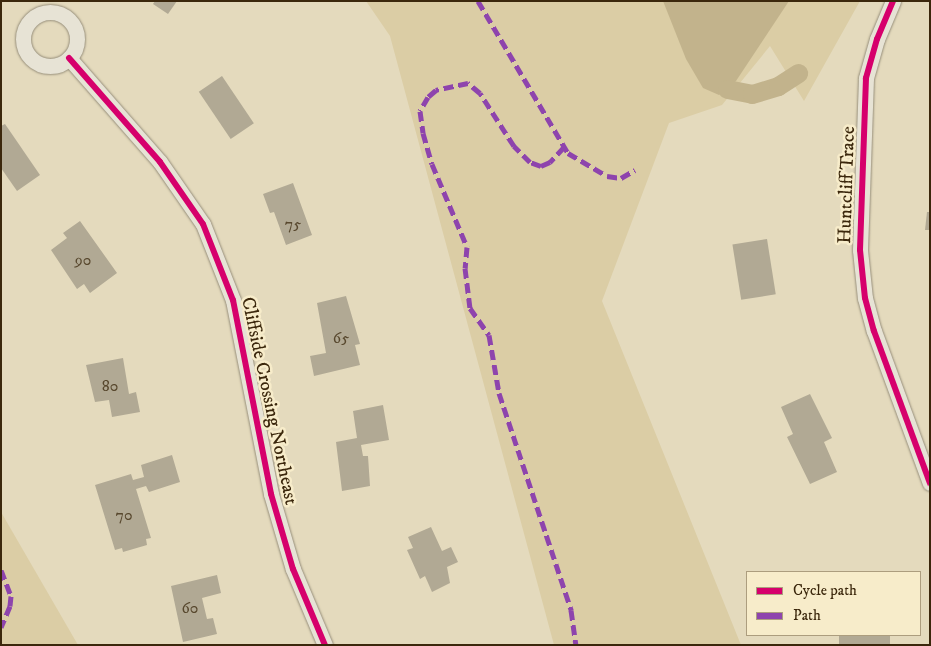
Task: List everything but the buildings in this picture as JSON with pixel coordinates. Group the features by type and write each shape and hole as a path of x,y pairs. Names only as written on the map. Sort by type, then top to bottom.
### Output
{"street":[{"name":"Huntcliff Trace","path":"893,1 876,39 866,78 860,250 865,298 874,331 930,483"},
{"name":"Cliffside Crossing Northeast","path":"69,58 160,162 204,224 233,300 271,494 293,569 325,645"}],"shaded area":[{"path":"366,1 860,1 804,101 770,46 722,105 669,123 602,301 741,645 554,645 390,36"},
{"path":"663,1 789,1 736,81 719,95 703,88 686,59"},
{"path":"1,512 78,645 1,645"}],"waterway":[{"path":"727,89 752,94 778,86 798,73"}],"marked path":[{"path":"478,1 568,153 607,176 621,178 635,170"},
{"path":"564,147 550,162 541,166 530,162 514,146 480,93 468,83 436,90 428,97 420,111 423,133 432,164 467,247 465,268 470,308 489,335 499,393 571,610 576,645"},
{"path":"1,570 11,596 10,606 1,627"}],"cycle path":[{"path":"893,1 877,39 866,78 860,250 865,298 874,331 930,483"},
{"path":"69,58 160,162 203,224 233,300 271,494 293,569 325,645"}]}
